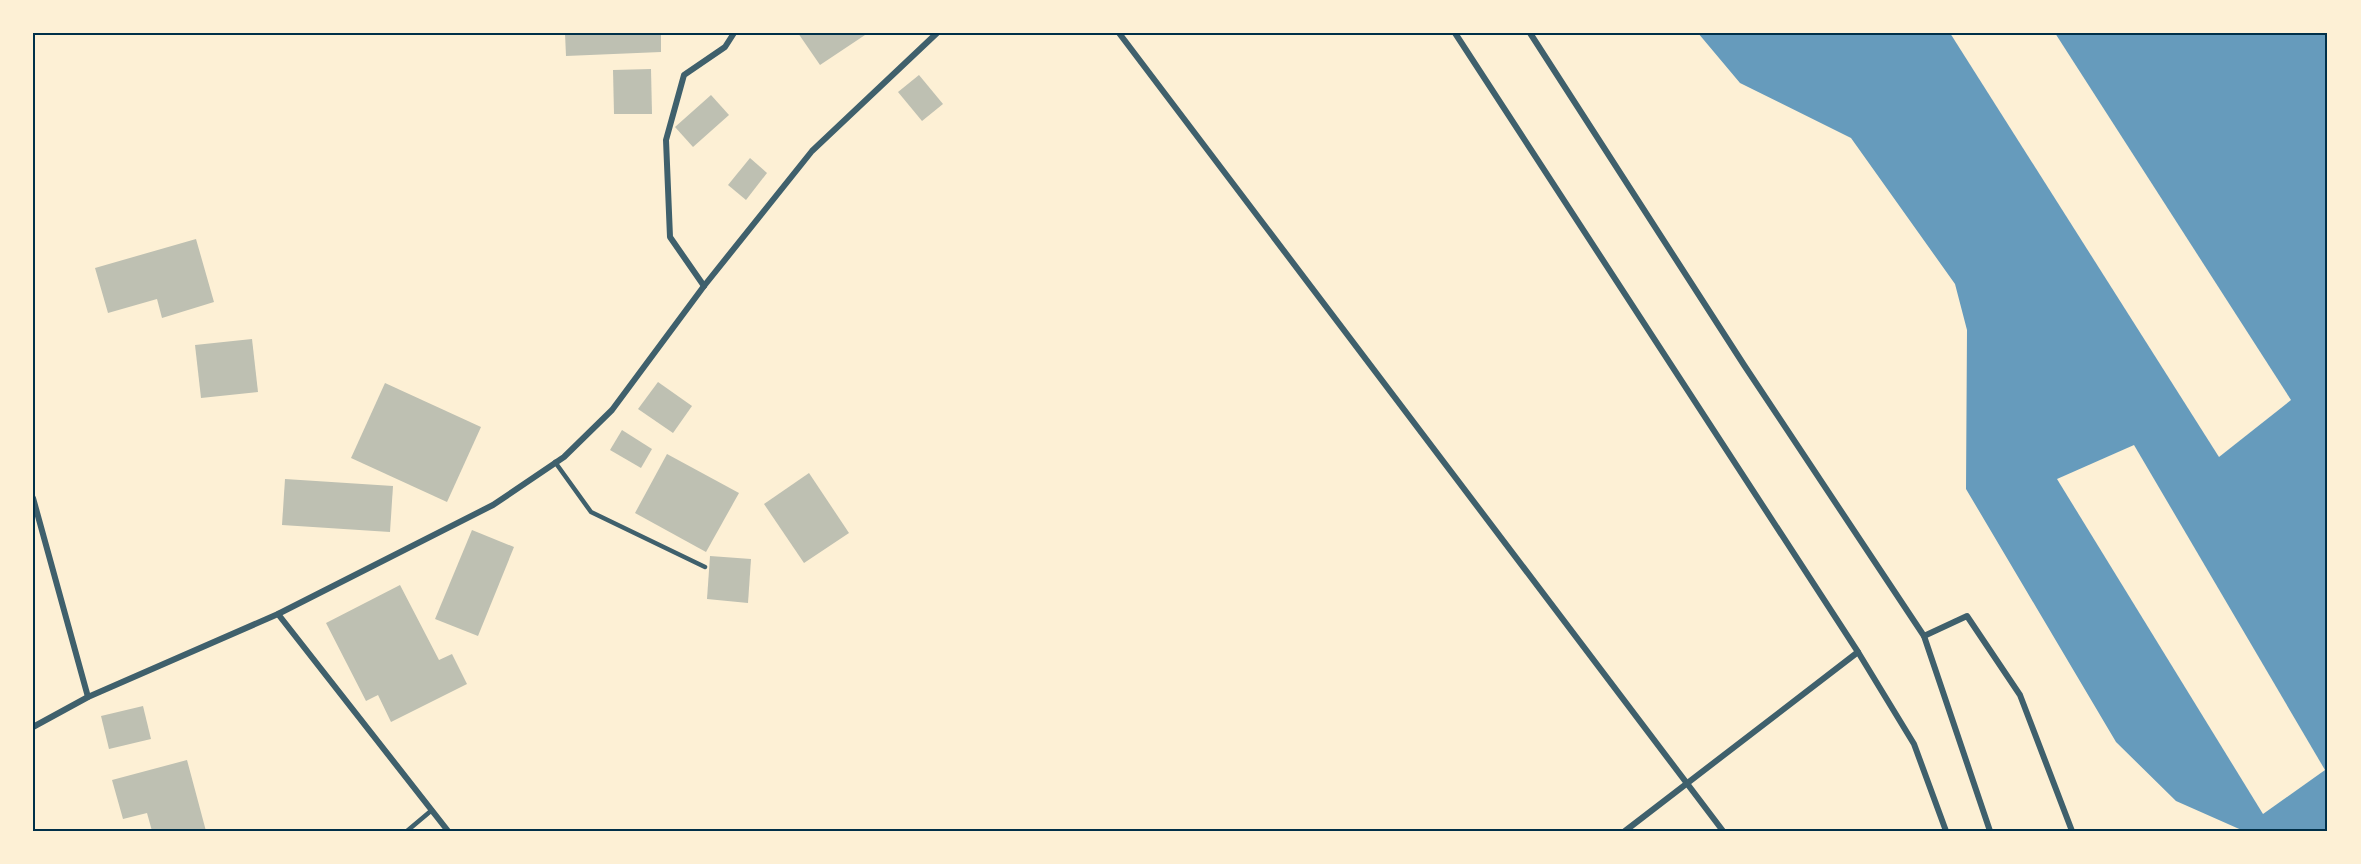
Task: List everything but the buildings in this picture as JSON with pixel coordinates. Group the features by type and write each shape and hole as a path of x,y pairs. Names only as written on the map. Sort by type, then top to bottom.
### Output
{"street":[{"path":"704,286 670,237 666,140 684,75 725,47 734,33"},
{"path":"33,727 88,697 278,614 493,505 564,457 612,410 704,286 812,151 937,33"},
{"path":"1119,33 1723,831"},
{"path":"1455,33 1858,652 1914,744 1946,831"},
{"path":"1530,33 1744,365 1924,636 1990,831"},
{"path":"33,498 88,697"},
{"path":"278,614 448,831"},
{"path":"1924,636 1967,616 2020,695 2072,831"},
{"path":"1625,831 1858,652"}],"lane":[{"path":"555,462 591,512 705,567"},
{"path":"407,831 432,810"}],"water":[{"path":"1698,33 2328,33 2328,831 2244,831 2176,801 2116,742 1966,489 1967,330 1955,284 1851,138 1740,83"}],"pier":[{"path":"1950,33 2055,33 2291,400 2219,457"},
{"path":"2134,445 2325,770 2263,814 2057,479"}]}
